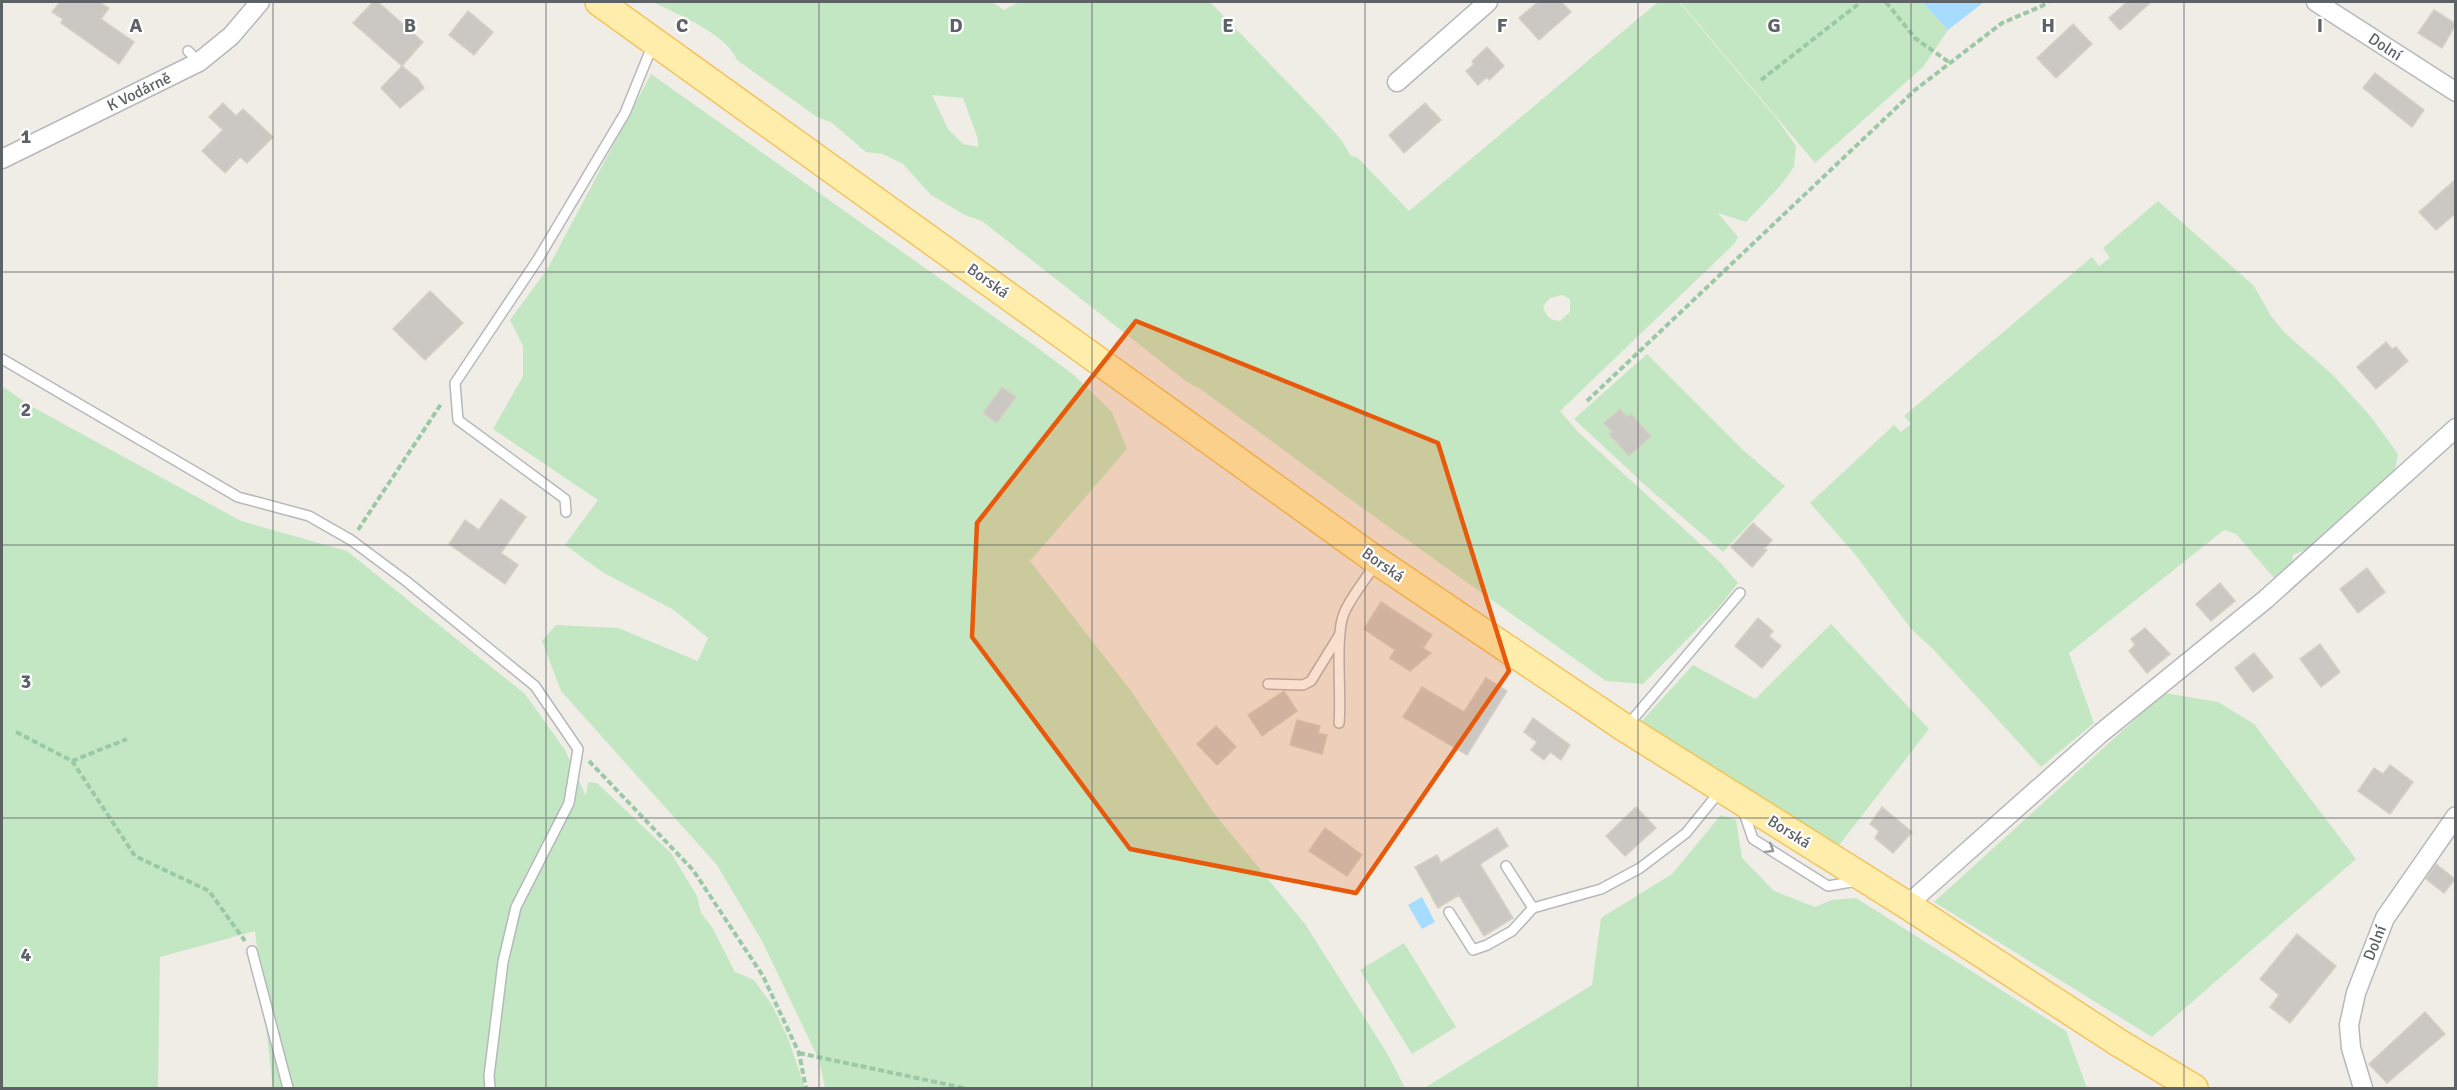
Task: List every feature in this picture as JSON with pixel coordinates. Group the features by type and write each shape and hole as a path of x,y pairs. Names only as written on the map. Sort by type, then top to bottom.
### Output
{"main road":[{"name":"Borská","path":"599,2 799,143 1377,561 1625,728 2194,1089"}],"street":[{"name":"K Vodárně","path":"2,159 231,36 260,2"},
{"path":"1396,82 1488,2"},
{"name":"Dolní","path":"2316,2 2456,92"},
{"path":"1907,905 2101,733 2266,599 2456,428"},
{"name":"Dolní","path":"2363,1089 2351,1048 2349,1025 2356,993 2385,918 2456,816"}],"lane":[{"path":"566,512 565,499 459,420 455,383 538,259 626,113 654,41"},
{"path":"2,359 238,497 309,516 351,540 406,581 535,686 578,749 569,803 516,907 502,962 489,1076 490,1089"},
{"path":"1339,723 1340,634 1344,612 1377,561"},
{"path":"1625,728 1740,593"},
{"path":"1268,684 1303,685 1311,681 1340,634"},
{"path":"1449,912 1473,950 1487,945 1512,931 1533,908 1601,889 1640,868 1731,796"},
{"path":"1506,866 1533,908"},
{"path":"252,951 288,1089"}],"path":[{"path":"1761,80 1862,2"},
{"path":"1886,2 1916,38 1950,63"},
{"path":"1587,401 1906,98 2002,23 2048,2"},
{"path":"351,540 455,383"},
{"path":"16,732 72,761 135,856 209,891 252,951"},
{"path":"72,761 127,739"},
{"path":"578,749 693,870 763,976 799,1053 806,1089"},
{"path":"799,1053 964,1089"}],"highlighted area":[{"path":"1136,321 1438,443 1509,671 1356,893 1130,849 972,637 977,523"}],"green space":[{"path":"653,2 992,2 1004,10 1019,2 1210,2 1322,118 1342,141 1351,156 1358,158 1409,211 1658,2 1679,2 1777,119 1796,146 1794,167 1781,185 1746,222 1718,213 1738,237 1734,244 1560,411 1578,432 1720,562 1738,583 1718,608 1643,684 1606,681 1361,507 1202,390 1187,382 982,221 965,215 931,195 903,164 883,154 866,152 831,122 817,117 737,60 723,41 712,33","holes":["932,95 963,98 978,139 978,147 963,144 948,129","1562,295 1570,299 1570,312 1560,321 1554,320 1547,315 1543,306 1550,298"]},
{"path":"1680,2 1922,2 1948,30 1923,67 1815,163"},
{"path":"651,74 1031,343 1075,376 1112,412 1127,449 1030,561 1131,691 1213,812 1305,924 1387,1053 1405,1088 825,1088 819,1060 763,943 717,865 561,691 542,641 556,625 618,628 698,661 708,638 674,610 604,573 565,545 598,500 493,429 523,376 523,346 510,320 548,268"},
{"path":"2158,201 2254,286 2271,316 2286,334 2333,375 2371,417 2398,454 2395,469 2305,550 2293,555 2292,562 2275,579 2236,534 2224,530 2069,653 2094,723 2041,767 1933,649 1912,630 1854,553 1810,503 1894,425 1901,432 1911,424 1904,416 2092,257 2099,266 2110,258 2103,248"},
{"path":"1647,354 1743,450 1785,486 1723,552 1646,486 1574,419"},
{"path":"2,386 29,405 241,521 347,551 525,694 565,750 586,796 588,782 597,783 671,853 697,896 701,913 712,927 735,972 754,980 772,1005 788,1038 805,1088 273,1088 255,931 160,957 158,1088 2,1088"},
{"path":"1831,624 1929,729 1836,849 1639,724 1693,665 1755,699"},
{"path":"2164,693 2218,702 2254,724 2356,859 2152,1037 1934,902"},
{"path":"1721,815 1736,820 1742,858 1774,891 1815,907 1832,900 1856,898 2066,1031 2087,1088 1424,1088 1592,985 1601,918 1672,874"},
{"path":"1404,943 1456,1027 1412,1054 1360,970"}],"water":[{"path":"1922,2 1984,2 1948,30"},
{"path":"1422,897 1435,922 1422,929 1408,905"}],"building":[{"path":"60,2 99,2 109,8 101,19 134,42 119,64 61,23 63,19 52,12"},
{"path":"373,2 378,2 423,42 402,66 353,23"},
{"path":"1538,2 1561,2 1571,12 1539,40 1519,18"},
{"path":"2127,2 2151,2 2120,30 2109,18"},
{"path":"2434,10 2456,24 2442,48 2418,33"},
{"path":"468,11 493,32 474,55 449,35"},
{"path":"2073,24 2092,44 2056,78 2037,58"},
{"path":"1487,47 1504,66 1489,80 1487,77 1478,85 1466,71 1474,64 1472,61"},
{"path":"402,66 418,79 424,88 400,108 381,88"},
{"path":"2375,73 2424,110 2412,127 2363,88"},
{"path":"223,103 236,116 243,109 273,137 247,163 240,157 225,173 202,151 223,130 209,117"},
{"path":"1425,103 1441,120 1404,153 1389,135"},
{"path":"2456,179 2456,213 2436,230 2419,212"},
{"path":"430,291 463,323 425,360 393,329"},
{"path":"2386,342 2392,349 2396,347 2408,361 2376,389 2357,367"},
{"path":"1002,387 1016,397 997,423 983,413"},
{"path":"1620,409 1627,417 1631,414 1651,436 1629,456 1609,434 1612,432 1604,423"},
{"path":"501,499 526,517 501,553 518,565 505,584 449,544 465,520 479,530"},
{"path":"1753,523 1772,540 1764,549 1767,550 1752,567 1731,547"},
{"path":"2367,568 2385,592 2358,613 2340,589"},
{"path":"2220,583 2235,601 2211,621 2196,604"},
{"path":"1381,602 1432,635 1423,648 1431,653 1410,671 1390,658 1395,650 1364,629"},
{"path":"1758,618 1773,631 1769,636 1781,646 1762,668 1735,646"},
{"path":"2145,628 2170,654 2147,673 2129,651 2135,645 2131,639"},
{"path":"2320,644 2340,672 2321,687 2300,659"},
{"path":"2254,653 2273,677 2253,692 2235,668"},
{"path":"1486,678 1507,691 1467,755 1403,717 1422,687 1464,712"},
{"path":"1284,691 1297,711 1262,736 1248,715"},
{"path":"1533,718 1570,745 1561,760 1550,752 1544,760 1531,750 1537,742 1524,732"},
{"path":"1297,720 1320,726 1318,733 1327,735 1322,754 1290,745"},
{"path":"1216,726 1236,747 1217,765 1197,744"},
{"path":"2390,765 2413,782 2390,814 2358,791 2374,768 2383,774"},
{"path":"1636,807 1656,828 1625,856 1606,836"},
{"path":"1882,807 1912,832 1893,853 1875,838 1879,831 1870,824"},
{"path":"1325,828 1362,855 1347,876 1309,851"},
{"path":"1497,828 1508,846 1480,864 1513,918 1484,936 1459,895 1438,908 1415,867 1437,855 1441,863"},
{"path":"2436,864 2455,879 2444,893 2426,879"},
{"path":"2297,934 2336,966 2290,1023 2270,1007 2279,995 2260,979"},
{"path":"2425,1012 2445,1034 2387,1083 2369,1064"}]}
